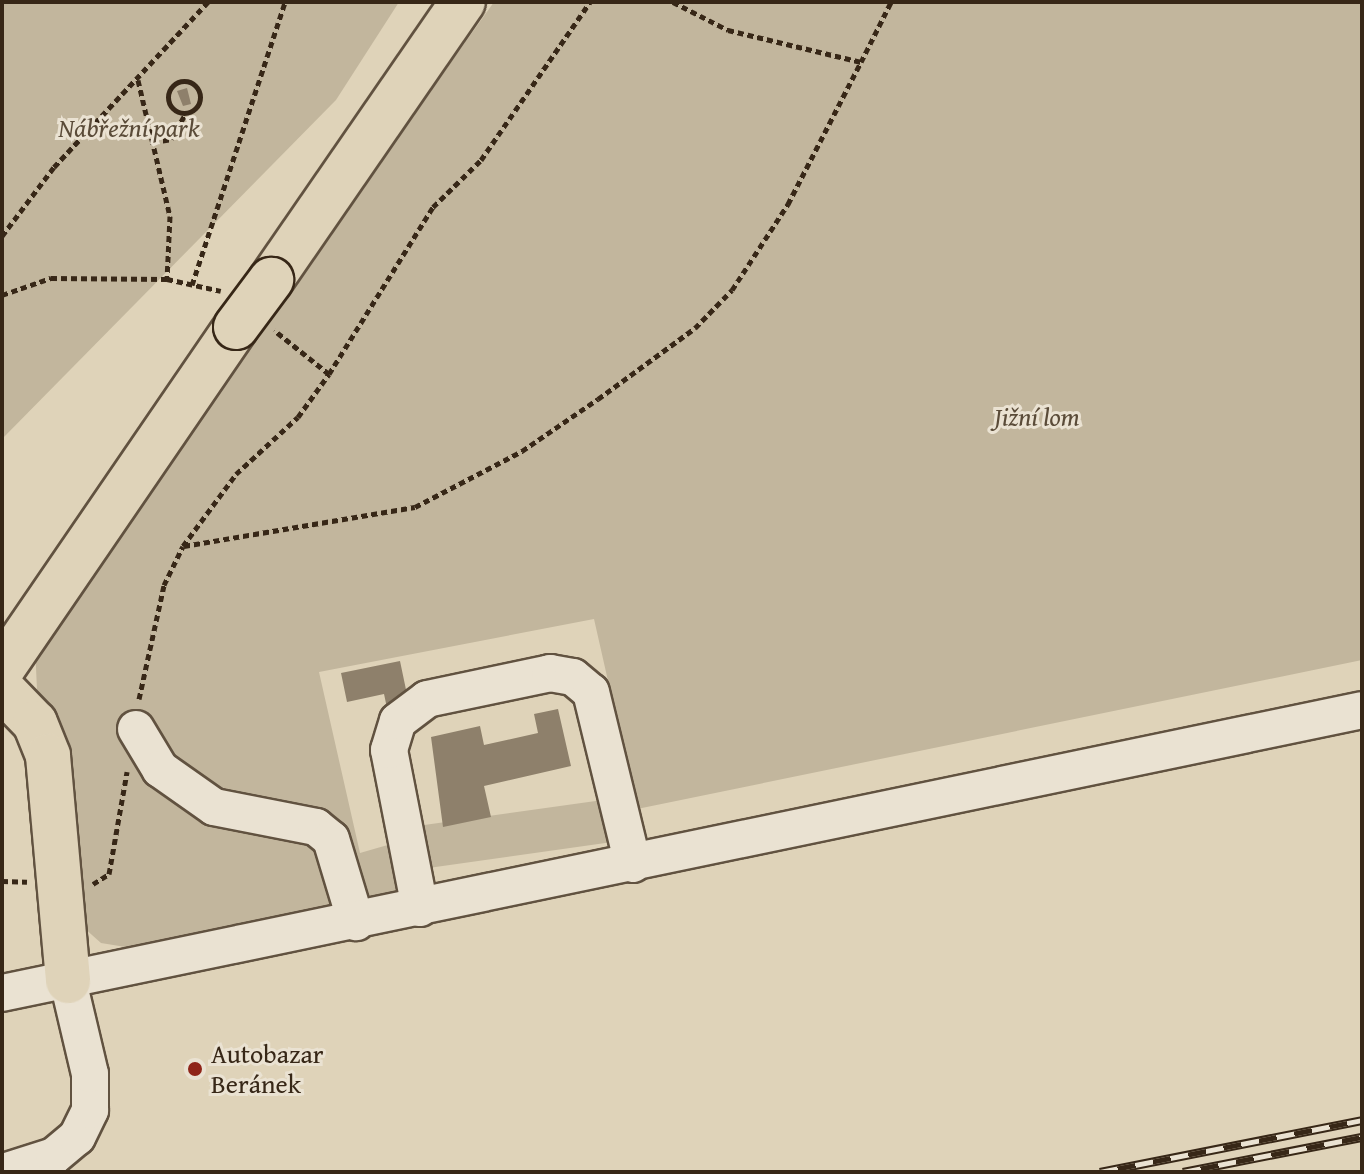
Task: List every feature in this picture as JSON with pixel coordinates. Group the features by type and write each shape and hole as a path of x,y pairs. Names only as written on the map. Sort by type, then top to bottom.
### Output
{"main road":[{"path":"2,669 252,326 271,280 463,2"},
{"path":"2,689 24,707 43,739 68,981"}],"street":[{"path":"420,908 389,750 398,721 427,699 550,673 573,677 591,692 633,864"},
{"path":"2,993 356,922 1362,710"},
{"path":"136,729 160,769 214,807 316,827 331,839 356,922"},
{"path":"4,1172 54,1156 77,1137 90,1110 90,1074 68,981"}],"path":[{"path":"2,236 54,167 208,2"},
{"path":"192,285 285,2"},
{"path":"60,885 95,884 109,874 164,585 183,546 236,474 298,417 329,374 433,207 481,160 590,2"},
{"path":"673,2 728,30 861,62"},
{"path":"183,546 415,507 522,451 695,328 732,290 788,204 891,2"},
{"path":"138,80 170,216 167,279"},
{"path":"153,142 171,139 186,113 200,98 193,84 183,81 168,99 186,113"},
{"path":"2,295 51,278 167,279 213,286"},
{"path":"252,326 329,374"}],"green space":[{"name":"Nábřežní park","path":"2,2 399,2 336,100 2,439"},
{"name":"Jižní lom","path":"494,2 1362,2 1362,660 637,809 594,619 319,672 360,853 398,842 407,893 144,950 101,943 83,927 55,717 37,690 35,645"},
{"path":"610,799 616,842 425,868 419,826"}],"building":[{"path":"187,88 191,104 183,106 177,91"},
{"path":"400,661 409,704 387,708 384,694 347,702 341,673"},
{"path":"558,709 571,766 484,786 491,817 443,827 431,737 480,726 484,745 538,733 534,714"}],"railway":[{"path":"1100,1172 1362,1120"},
{"path":"1183,1172 1362,1137"}],"place":[{"name":"Autobazar Beránek","path":"195,1069"}]}
